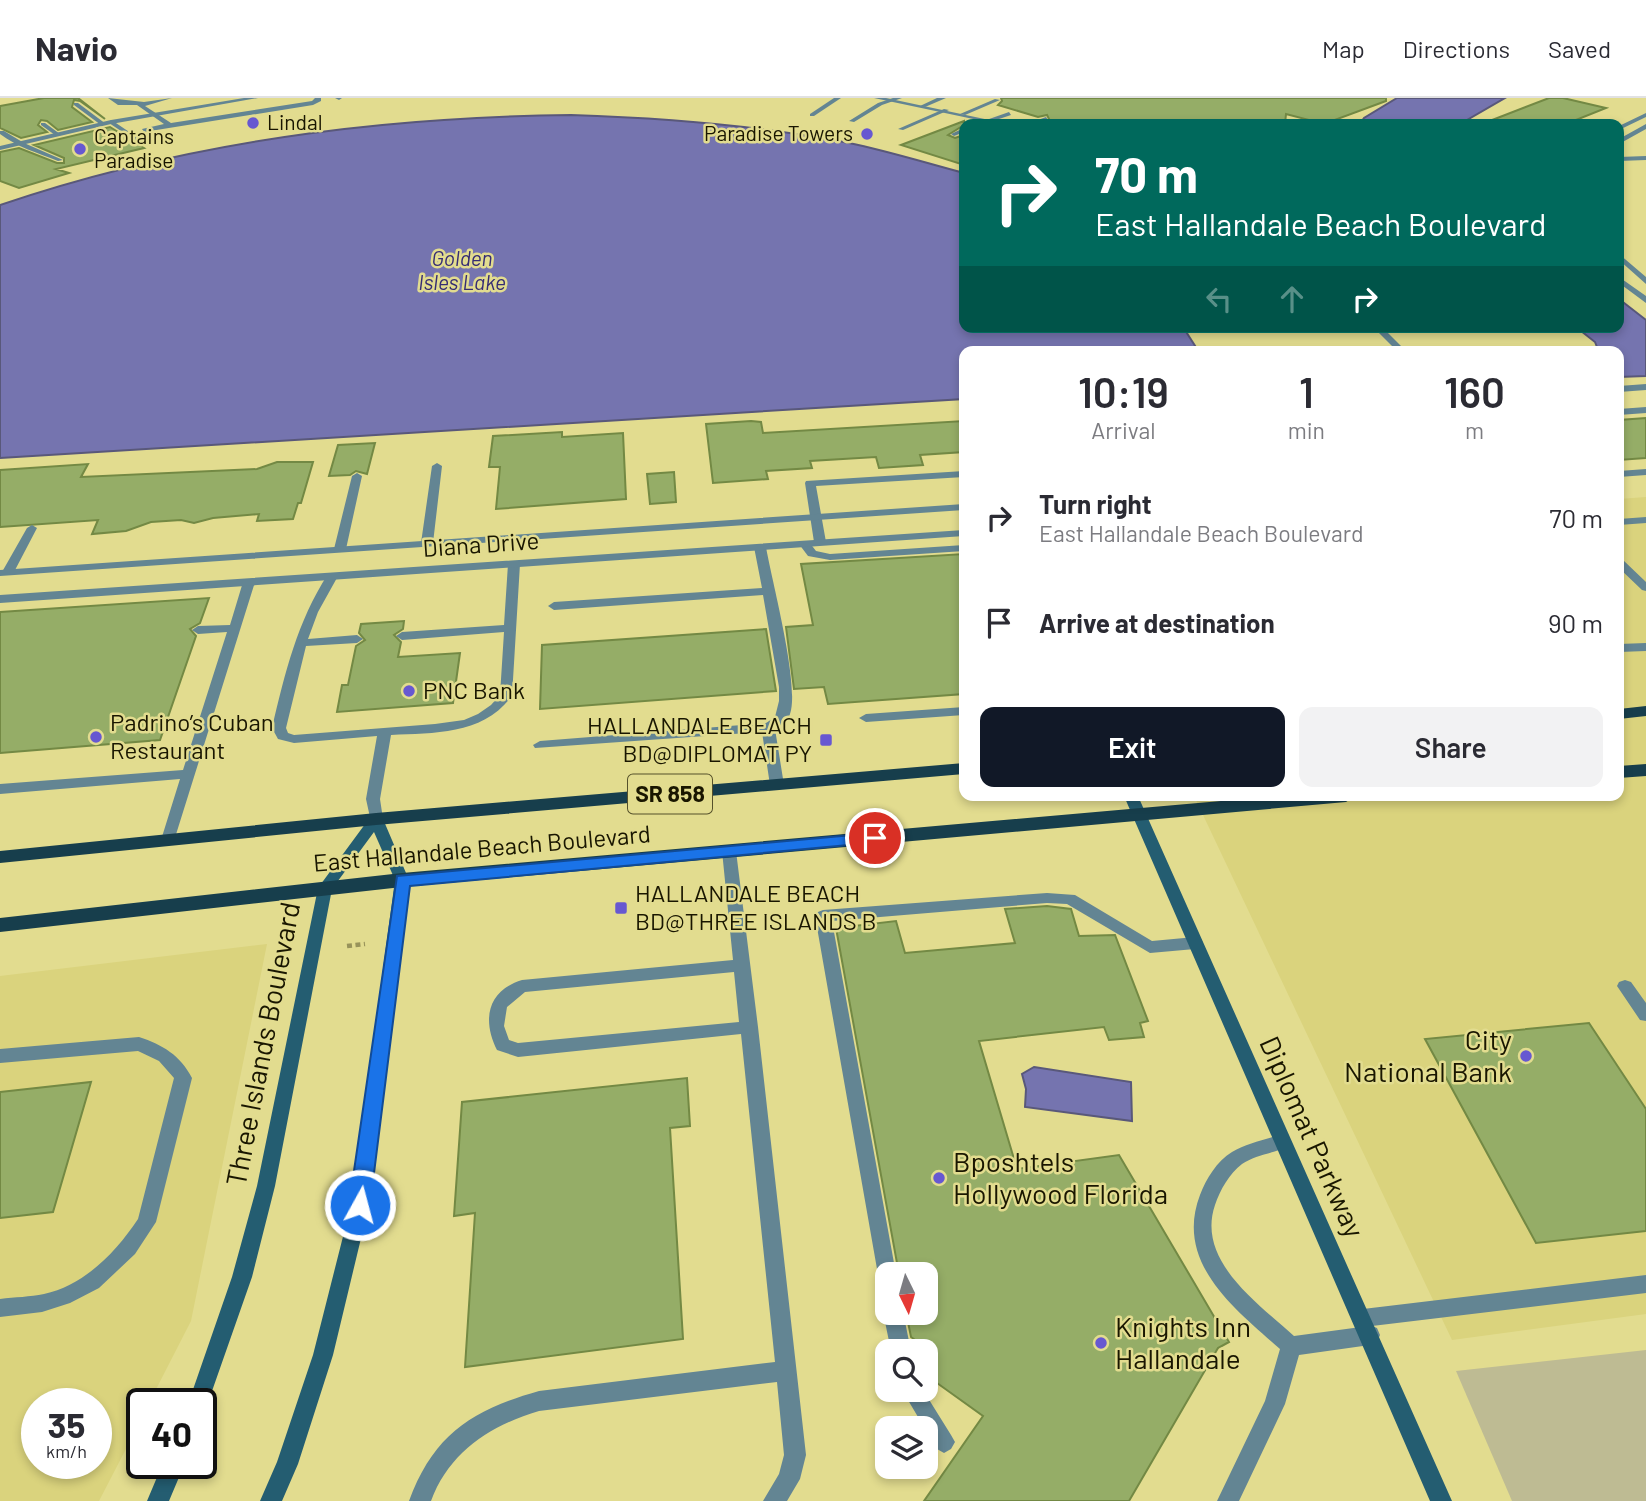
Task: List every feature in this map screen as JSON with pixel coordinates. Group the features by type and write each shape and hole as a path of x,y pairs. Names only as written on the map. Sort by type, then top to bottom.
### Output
{"main road":[{"path":"1624,713 1646,711"},
{"name":"East Hallandale Beach Boulevard","path":"0,857 376,819 959,768"},
{"path":"1624,772 1646,770"},
{"name":"East Hallandale Beach Boulevard","path":"0,925 402,880 1292,801"}],"street":[{"path":"111,98 118,103 141,103 169,98"},
{"path":"0,148 107,123 255,98"},
{"path":"144,130 313,103 318,101 318,98"},
{"path":"788,98 807,100"},
{"path":"811,115 838,98"},
{"path":"877,98 896,99 985,119"},
{"path":"923,106 943,98"},
{"path":"852,121 880,104 896,99"},
{"path":"963,114 997,100"},
{"path":"141,103 152,115 170,125"},
{"path":"76,104 141,142"},
{"path":"901,129 946,110"},
{"path":"992,119 1009,114"},
{"path":"1624,126 1646,116"},
{"path":"43,124 57,134"},
{"path":"1624,139 1646,126"},
{"path":"2,132 11,140 23,142 60,160"},
{"path":"954,134 959,132"},
{"path":"1624,159 1646,158"},
{"path":"1624,261 1646,282"},
{"path":"1624,283 1646,300"},
{"path":"1383,333 1398,346"},
{"path":"1624,388 1646,387"},
{"path":"1624,412 1646,410"},
{"path":"427,543 438,466"},
{"path":"1624,474 1646,472"},
{"path":"820,542 810,483 959,474"},
{"path":"340,550 357,476"},
{"name":"Diana Drive","path":"4,573 959,507"},
{"path":"1624,522 1646,520"},
{"path":"4,573 32,528"},
{"name":"Diana Drive","path":"0,599 959,533"},
{"path":"805,544 812,554 830,557 959,548"},
{"path":"540,745 768,727 779,722 784,713 785,687 760,547"},
{"path":"332,576 317,600 299,643 279,728 283,736 294,739 467,724 485,718 498,708 506,696 514,564"},
{"path":"1624,567 1646,588"},
{"path":"38,597 51,569"},
{"path":"168,840 249,582"},
{"path":"554,606 768,591"},
{"path":"198,630 235,628"},
{"path":"402,636 510,628"},
{"path":"299,643 358,639"},
{"path":"1624,648 1646,647"},
{"path":"866,718 959,711"},
{"path":"768,727 777,785"},
{"path":"271,1501 287,1464 323,1355 360,1205 402,880 376,819 373,799 385,731"},
{"path":"0,789 189,774"},
{"name":"Diplomat Parkway","path":"1133,801 1441,1501"},
{"name":"Three Islands Boulevard","path":"204,1388 242,1277 266,1186 325,888 376,819"},
{"path":"729,851 795,1455 789,1479 774,1501"},
{"path":"884,1262 823,916 1047,898 1070,899 1150,947 1195,943"},
{"path":"743,965 522,986 506,995 498,1007 496,1033 503,1045 517,1050 750,1027"},
{"path":"1625,986 1646,1016"},
{"path":"0,1056 139,1044 159,1051 177,1065 183,1078 147,1222 134,1243 80,1290 48,1302 1,1310"},
{"path":"1282,1142 1237,1159 1213,1186 1204,1204 1200,1225 1206,1254 1224,1283 1291,1346"},
{"path":"1291,1346 1366,1327 1646,1284"},
{"path":"1228,1501 1275,1404 1291,1346"},
{"path":"420,1501 431,1474 466,1433 516,1406 786,1371"},
{"path":"919,1402 944,1442"},
{"path":"158,1501 167,1479"}],"path":[{"path":"346,946 365,944"}],"shaded area":[{"path":"1646,497 1646,1314 1452,1340 1196,801 1624,801 1624,499"},
{"path":"267,944 191,1321 157,1388 126,1388 126,1449 112,1476 112,1388 21,1388 21,1479 110,1479 99,1501 0,1501 0,976"},
{"path":"1646,1350 1646,1501 1512,1501 1456,1371"}],"water":[{"path":"1397,98 1505,98 1469,119 1364,118"},
{"name":"Golden Isles Lake","path":"571,115 676,120 780,131 864,146 959,172 959,333 1187,333 1195,346 959,346 959,399 0,458 0,205 70,183 211,149 353,128 498,117"},
{"path":"1624,303 1646,320 1646,376 1624,377 1624,346 1597,346 1584,333 1624,333"},
{"path":"1034,1067 1131,1082 1132,1121 1025,1107 1026,1089 1022,1074"}],"building":[{"path":"44,98 78,98 105,119 80,101 74,100 72,107 92,122 58,130 47,121 41,120 38,125 47,132 21,138 0,128 0,106"},
{"path":"1001,98 1386,98 1386,101 1337,119 1305,119 1286,114 1286,119 1049,119 1047,115 1038,117 998,105 1002,101"},
{"path":"1549,98 1563,98 1606,108 1578,119 1495,119"},
{"path":"959,123 959,128 948,135 959,137 959,163 901,145"},
{"path":"110,127 144,148 56,169 69,173 19,188 0,181 0,152 19,148 57,163 64,163 64,158 34,145"},
{"path":"1646,418 1646,458 1624,460 1624,420"},
{"path":"959,421 959,452 920,455 923,465 879,468 876,457 810,461 812,468 766,471 768,479 713,483 706,424 761,422 763,433"},
{"path":"562,432 562,437 623,433 626,499 496,509 500,467 489,467 493,436"},
{"path":"375,443 367,474 356,471 350,475 329,476 338,445"},
{"path":"277,462 313,462 301,503 298,503 293,519 257,521 259,514 213,518 194,523 181,520 151,522 126,531 92,534 98,520 0,527 0,470 88,464 81,477 257,469"},
{"path":"674,472 676,502 650,504 647,474"},
{"path":"959,554 959,694 828,704 824,687 794,689 786,627 813,625 801,564"},
{"path":"209,598 200,623 190,629 196,636 160,740 0,753 0,612"},
{"path":"404,621 403,629 394,635 401,642 398,657 460,653 453,703 337,712 342,685 348,685 356,646 365,640 359,633 361,624"},
{"path":"766,629 776,691 540,709 542,645"},
{"path":"1047,906 1071,909 1079,936 1115,935 1148,1021 1140,1023 1144,1037 1109,1040 1104,1027 979,1041 1017,1169 1119,1155 1229,1342 1218,1348 1129,1501 924,1501 983,1416 938,1384 938,1339 911,1337 909,1325 938,1325 938,1262 897,1262 836,928 896,921 905,953 1015,943 1005,909"},
{"path":"1589,1023 1646,1109 1646,1231 1536,1243 1425,1039"},
{"path":"687,1078 690,1126 670,1128 683,1339 465,1367 475,1213 454,1216 462,1102"},
{"path":"91,1082 53,1212 0,1218 0,1092"}],"place":[{"name":"Lindal","path":"253,123"},
{"name":"Paradise Towers","path":"867,134"},
{"name":"Captains Paradise","path":"80,149"},
{"name":"PNC Bank","path":"409,691"},
{"name":"Padrino’s Cuban Restaurant","path":"96,737"},
{"name":"HALLANDALE BEACH BD@DIPLOMAT PY","path":"826,740"},
{"name":"HALLANDALE BEACH BD@THREE ISLANDS B","path":"621,908"},
{"name":"City National Bank","path":"1526,1056"},
{"name":"Bposhtels Hollywood Florida","path":"939,1178"},
{"name":"Knights Inn Hallandale","path":"1101,1343"}],"route":[{"path":"360,1205 402,880 875,838"}]}
